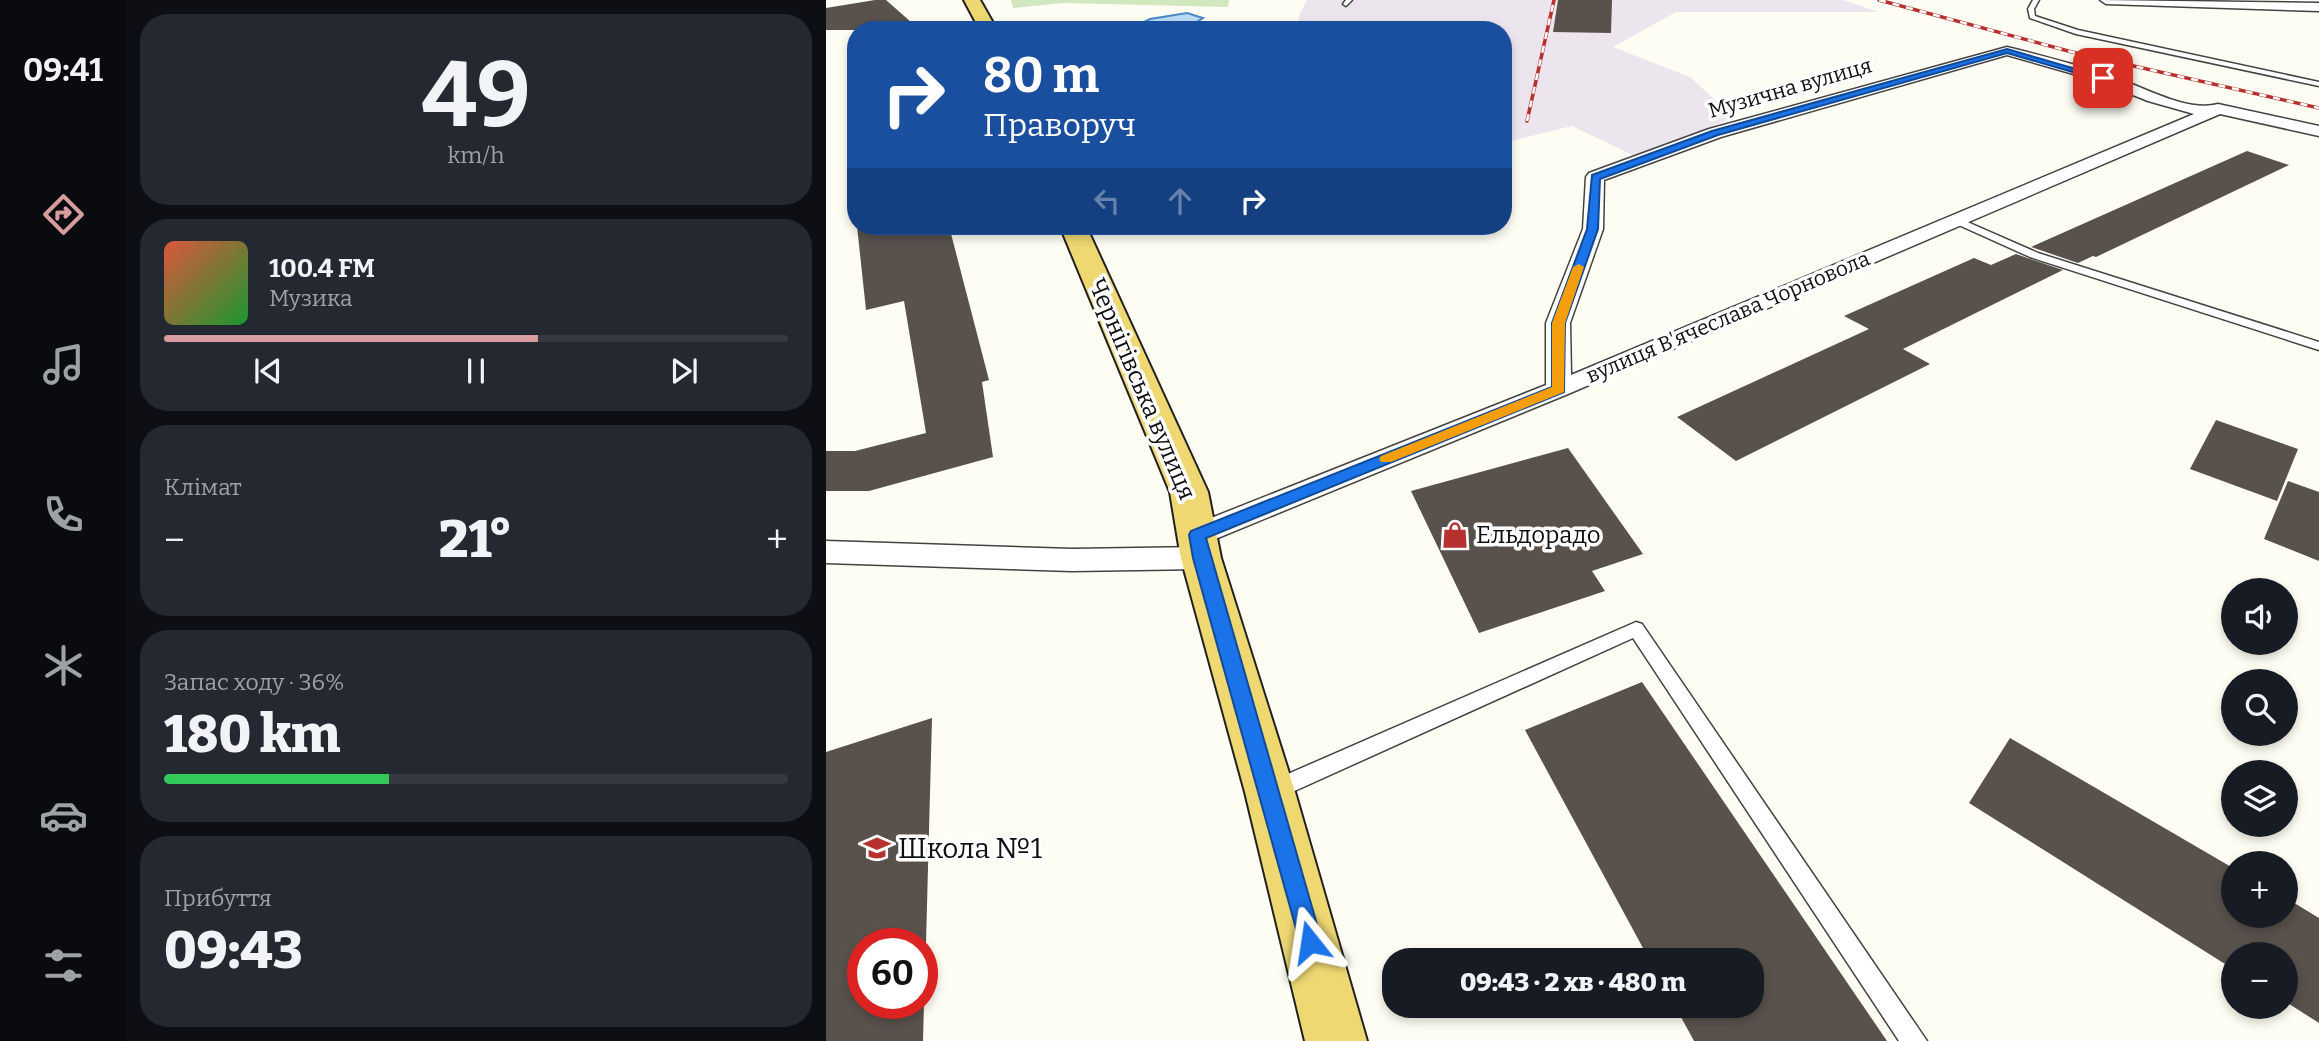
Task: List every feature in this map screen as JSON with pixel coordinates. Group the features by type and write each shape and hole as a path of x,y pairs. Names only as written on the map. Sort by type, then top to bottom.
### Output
{"main road":[{"path":"975,1 985,21"},
{"name":"Чернігівська вулиця","path":"1077,235 1189,492 1199,546 1270,793 1336,1041"}],"street":[{"path":"2106,0 2319,7"},
{"name":"Музична вулиця","path":"1559,389 1559,323 1592,229 1595,177 1715,133 2007,51 2103,78 2153,98 2214,111"},
{"path":"2214,111 2319,131"},
{"name":"вулиця В'ячеслава Чорновола","path":"826,552 1072,560 1199,546 1559,389 2214,111"}],"lane":[{"path":"2036,0 2031,9 2032,17 2076,32 2319,84"},
{"path":"1956,220 2034,256 2319,346"},
{"path":"1270,793 1636,629 1914,1041"}],"shaded area":[{"path":"1307,0 1843,0 1879,12 1676,12 1613,47 1690,77 1734,117 1639,158 1572,126 1512,141 1512,21 1299,21"}],"green space":[{"path":"1011,0 1229,0 1228,7 1062,3 1013,8"}],"water":[{"path":"1187,13 1203,18 1198,21 1146,21"}],"building":[{"path":"886,0 910,21 847,21 847,30 826,30 826,8"},
{"path":"1558,0 1612,0 1611,33 1553,32"},
{"path":"2247,151 2289,165 2096,257 2078,263 2031,247"},
{"path":"858,235 951,235 989,380 982,382 993,457 869,491 826,491 826,451 855,451 926,433 904,301 866,310"},
{"path":"2016,254 2063,270 1903,349 1930,364 1736,461 1677,417 1869,329 1844,316 1974,258 1991,265"},
{"path":"2216,420 2298,449 2277,501 2190,469"},
{"path":"1568,448 1643,554 1592,571 1605,591 1479,633 1411,491"},
{"path":"2288,481 2319,492 2319,561 2264,539"},
{"path":"1642,682 1887,1041 1694,1041 1682,1018 1764,1018 1764,948 1643,948 1525,730"},
{"name":"Школа №1","path":"932,718 926,928 847,928 847,1019 924,1019 923,1041 826,1041 826,752"},
{"path":"2010,738 2221,861 2221,928 2298,928 2298,905 2319,918 2319,1023 2298,1010 2298,942 2221,942 2221,961 1969,803"}],"railway":[{"path":"1527,121 1554,0"},
{"path":"1879,0 2072,52 2319,108"}],"slow traffic":[{"path":"1386,459 1559,389 1559,323 1579,267"}],"place":[{"name":"Ельдорадо","path":"1455,535"},
{"name":"Школа №1","path":"877,848"}],"route":[{"path":"1310,942 1270,793 1201,558 1197,535 1559,389 1559,323 1592,229 1595,177 1715,133 2007,51 2103,78"}]}
